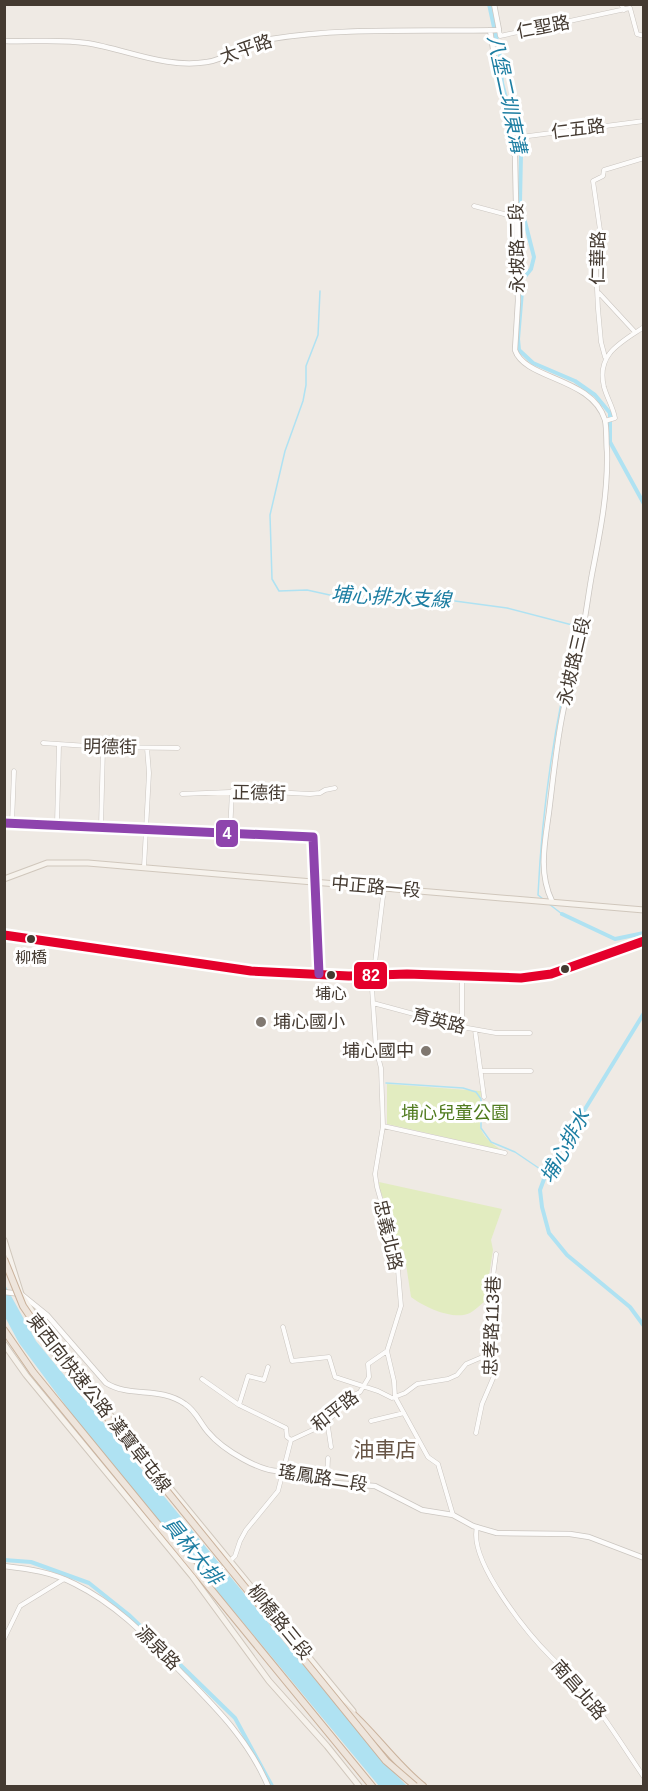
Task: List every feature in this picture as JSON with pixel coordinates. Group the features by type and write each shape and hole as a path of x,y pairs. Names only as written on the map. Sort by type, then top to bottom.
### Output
{"highway":[{"name":"東西向快速公路 漢寶草屯線","path":"4,1259 23,1306 55,1353 386,1761 415,1786"},
{"name":"東西向快速公路 漢寶草屯線","path":"4,1330 33,1372 372,1786"},
{"path":"287,1682 293,1695 367,1786"},
{"path":"343,1706 392,1758 423,1786"}],"main road":[{"name":"中正路一段","path":"4,879 30,867 57,862 144,867 644,910"},
{"name":"柳橋路三段","path":"4,1240 18,1294 57,1350 347,1704 405,1767 428,1786"},
{"path":"4,1344 26,1375 196,1581 269,1682 327,1746 359,1786"}],"street":[{"path":"494,4 499,30"},
{"path":"621,4 624,10 630,8 637,34 644,36"},
{"name":"仁聖路","path":"499,30 500,36 624,10"},
{"name":"太平路","path":"4,41 86,43 135,56 177,63 208,62 267,39 294,35 388,30 499,30"},
{"name":"永坡路二段","path":"490,30 515,156 518,301 515,350 517,357 524,364 569,384 594,401 605,421"},
{"name":"仁五路","path":"513,138 644,121"},
{"name":"仁華路","path":"605,421 615,418 604,387 602,367 605,357 601,342 595,248 601,237 592,181 603,176 604,170 644,158"},
{"path":"474,206 515,217"},
{"path":"598,292 635,332"},
{"path":"605,357 644,327"},
{"name":"永坡路三段","path":"552,901 545,887 543,867 545,848 562,716 584,624 603,521 607,460 605,421"},
{"name":"明德街","path":"43,743 178,748"},
{"path":"57,824 60,745"},
{"path":"101,827 103,747"},
{"path":"144,867 149,773 147,748"},
{"path":"12,823 14,771"},
{"name":"正德街","path":"182,794 232,791 310,794 335,788"},
{"path":"230,832 232,791"},
{"path":"4,823 314,837 319,974"},
{"name":"忠義北路","path":"384,887 373,1003 376,1049 381,1068 383,1126 375,1174 397,1258 400,1306 387,1351 395,1397 428,1457 438,1464 453,1515"},
{"path":"4,935 251,971 541,977 644,941"},
{"path":"462,976 462,1028"},
{"name":"育英路","path":"373,1003 476,1030 484,1097"},
{"path":"476,1030 496,1033 530,1033"},
{"path":"481,1071 531,1071"},
{"path":"383,1126 505,1153"},
{"name":"忠孝路113巷","path":"476,1433 482,1404 494,1376 495,1337 490,1298 496,1254"},
{"path":"4,1292 18,1294"},
{"name":"瑤鳳路二段","path":"18,1294 55,1323 106,1383 114,1388 160,1393 178,1399 191,1408 208,1433 225,1448 252,1463 275,1472 375,1486 422,1510 453,1515 477,1527 497,1533 570,1534 589,1537 644,1558"},
{"path":"283,1327 292,1361 328,1357 335,1377 365,1386 392,1398 417,1383 457,1376 466,1364 487,1355 493,1355"},
{"name":"和平路","path":"224,1567 235,1556 246,1530 278,1491 291,1440 319,1427 347,1399 360,1392 369,1377 368,1364 387,1351"},
{"path":"239,1405 248,1376 264,1380 268,1367"},
{"path":"202,1379 239,1405 286,1428 287,1437 291,1440"},
{"path":"371,1421 404,1413"},
{"path":"327,1420 331,1447"},
{"path":"327,1481 328,1458"},
{"name":"南昌北路","path":"477,1527 476,1546 480,1558 510,1606 551,1657 572,1676 584,1691 624,1745 644,1777"},
{"name":"源泉路","path":"4,1566 41,1570 64,1579 99,1597 126,1616 227,1719 258,1762 268,1786"},
{"path":"4,1639 21,1605 64,1579"}],"green space":[{"name":"埔心兒童公園","path":"387,1084 481,1091 480,1125 482,1132 502,1150 387,1124"},
{"path":"379,1182 502,1209 491,1240 493,1250 485,1301 472,1312 463,1315 448,1314 431,1309 411,1297 404,1251 396,1245 392,1222"}],"water":[{"name":"員林大排","path":"4,1283 36,1341 379,1757 407,1786 379,1786 89,1437 19,1343 5,1317"}],"waterway":[{"name":"八堡二圳東溝","path":"489,4 500,55 502,83 521,154 520,202 534,257 531,269 523,279 519,350 533,363 575,381 595,395 610,413 610,442 644,504"},
{"name":"埔心排水支線","path":"320,291 318,335 306,366 303,401 285,451 270,515 272,579 279,591 307,590 348,599 425,597 507,608 580,627 564,689 549,772 538,895 543,899"},
{"name":"埔心排水支線","path":"549,904 562,914"},
{"name":"埔心排水","path":"562,914 615,939 644,933"},
{"name":"埔心排水","path":"644,1013 547,1171 540,1190 549,1233 567,1255 630,1307 644,1326"},
{"path":"386,1083 463,1088 476,1092 481,1099 481,1128 491,1142 515,1152 546,1173"},
{"path":"4,1560 31,1562 89,1583 129,1615 235,1718 272,1786"}],"transit line":[{"name":"4","path":"4,823 313,837 319,974"},
{"name":"82","path":"4,935 251,971 349,976 407,974 521,978 551,974 644,941"}],"place":[{"name":"柳橋","path":"31,939"},
{"name":"埔心","path":"331,975"},
{"name":"埔心國小","path":"261,1022"},
{"name":"埔心國中","path":"426,1051"}],"district":[{"name":"油車店","path":"385,1449"}]}
